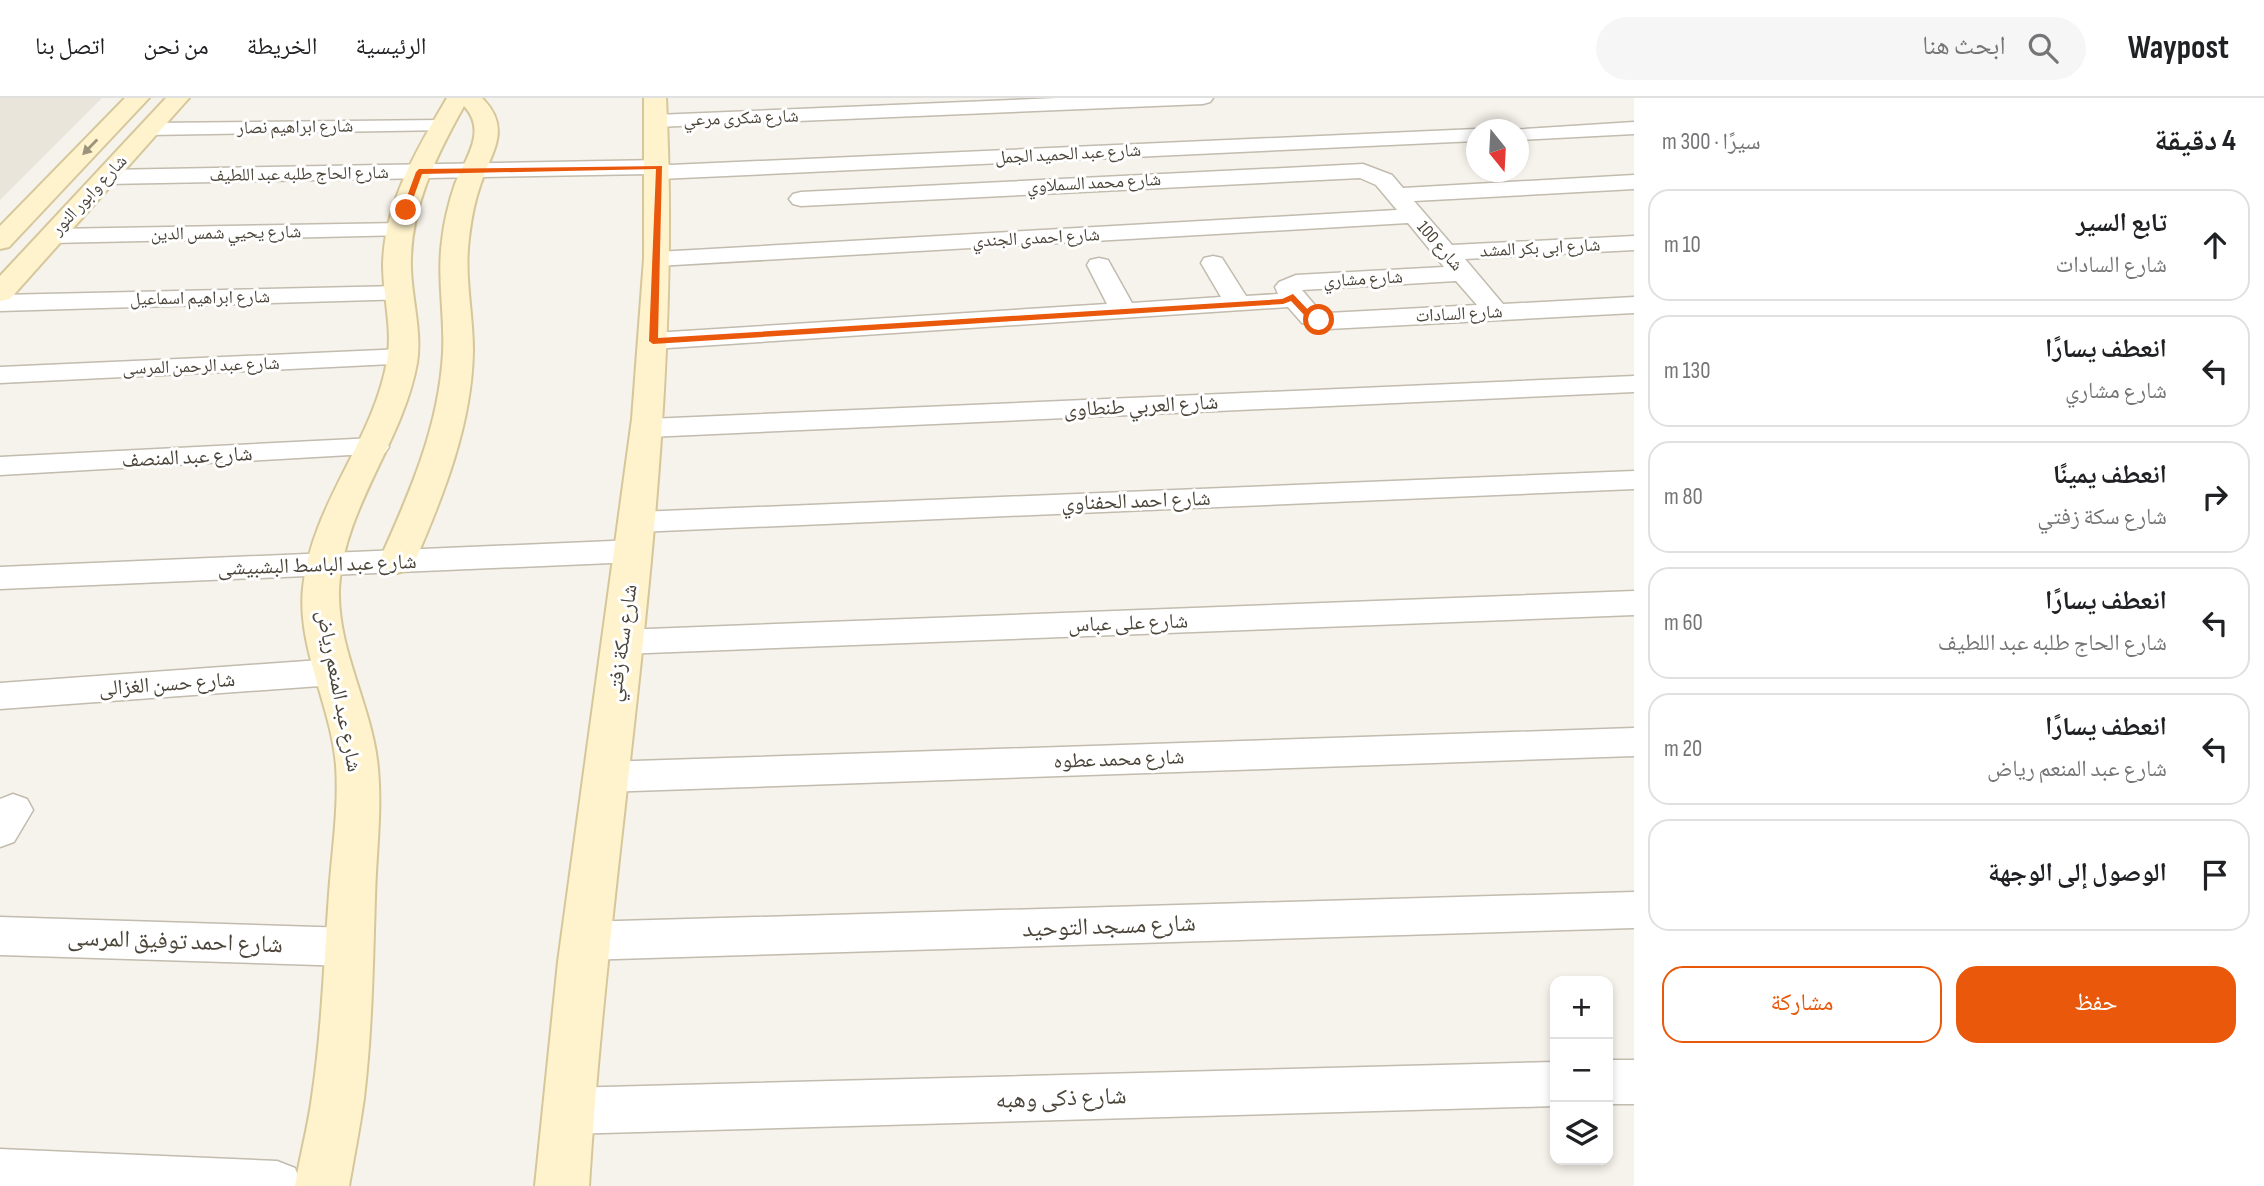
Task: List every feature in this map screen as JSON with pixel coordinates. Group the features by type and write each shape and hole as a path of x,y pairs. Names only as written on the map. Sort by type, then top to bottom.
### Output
{"street":[{"name":"شارع وابور النور","path":"0,242 138,98"},
{"name":"شارع وابور النور","path":"0,293 178,98"},
{"path":"397,561 436,469 447,428 458,354 453,265 456,239 465,192 487,141 488,130 480,109 469,98"},
{"name":"شارع شكرى مرعي","path":"656,109 1016,107 1203,98"},
{"path":"1016,107 1028,131"},
{"name":"شارع سكة زفتي","path":"562,1186 583,942 649,428 660,169 656,109"},
{"name":"شارع ابراهيم نصار","path":"149,129 450,112"},
{"name":"شارع عبد المنعم رياض","path":"322,1186 338,1099 357,790 355,747 322,618 324,565 344,503 374,447 393,400 402,357 397,261 401,230 419,172 450,112"},
{"path":"1529,133 1634,128"},
{"name":"شارع عبد الحميد الجمل","path":"660,169 857,163 1466,135"},
{"path":"857,163 868,195"},
{"name":"شارع الحاج طلبه عبد اللطيف","path":"106,177 660,169"},
{"name":"شارع محمد السملاوي","path":"802,199 1354,170 1372,173 1390,188"},
{"path":"1390,188 1634,183"},
{"name":"شارع 100","path":"1390,188 1496,312"},
{"name":"شارع احمدى الجندي","path":"657,259 1414,216"},
{"name":"شارع يحيي شمس الدين","path":"52,236 401,230"},
{"name":"شارع ابى بكر المشد","path":"1445,253 1634,243"},
{"path":"1213,263 1238,304"},
{"path":"1099,265 1124,311"},
{"name":"شارع مشاري","path":"1293,297 1288,287 1296,283 1463,273"},
{"name":"شارع ابراهيم اسماعيل","path":"0,303 400,294"},
{"path":"653,341 1288,301 1293,297"},
{"name":"شارع السادات","path":"1293,297 1311,317 1328,321 1634,305"},
{"name":"شارع عبد الرحمن المرسى","path":"0,375 402,357"},
{"name":"شارع العربي طنطاوى","path":"649,428 1634,384"},
{"name":"شارع عبد المنصف","path":"0,466 374,447"},
{"name":"شارع احمد الحفناوي","path":"636,537 1634,480"},
{"name":"شارع عبد الباسط البشبيشى","path":"0,578 397,561 636,537"},
{"name":"شارع على عباس","path":"622,642 1634,604"},
{"name":"شارع حسن الغزالى","path":"0,696 334,673"},
{"name":"شارع محمد عطوه","path":"604,776 1634,742"},
{"name":"شارع مسجد التوحيد","path":"583,942 1634,910"},
{"name":"شارع احمد توفيق المرسى","path":"0,936 349,947"},
{"path":"1613,1082 1634,1082"},
{"name":"شارع ذكى وهبه","path":"567,1111 1550,1084"},
{"path":"0,1174 277,1186"}],"shaded area":[{"path":"0,98 102,98 0,200"}],"route":[{"path":"406,210 419,172 660,167 653,341 1288,301 1293,297 1309,316 1319,320"}]}
